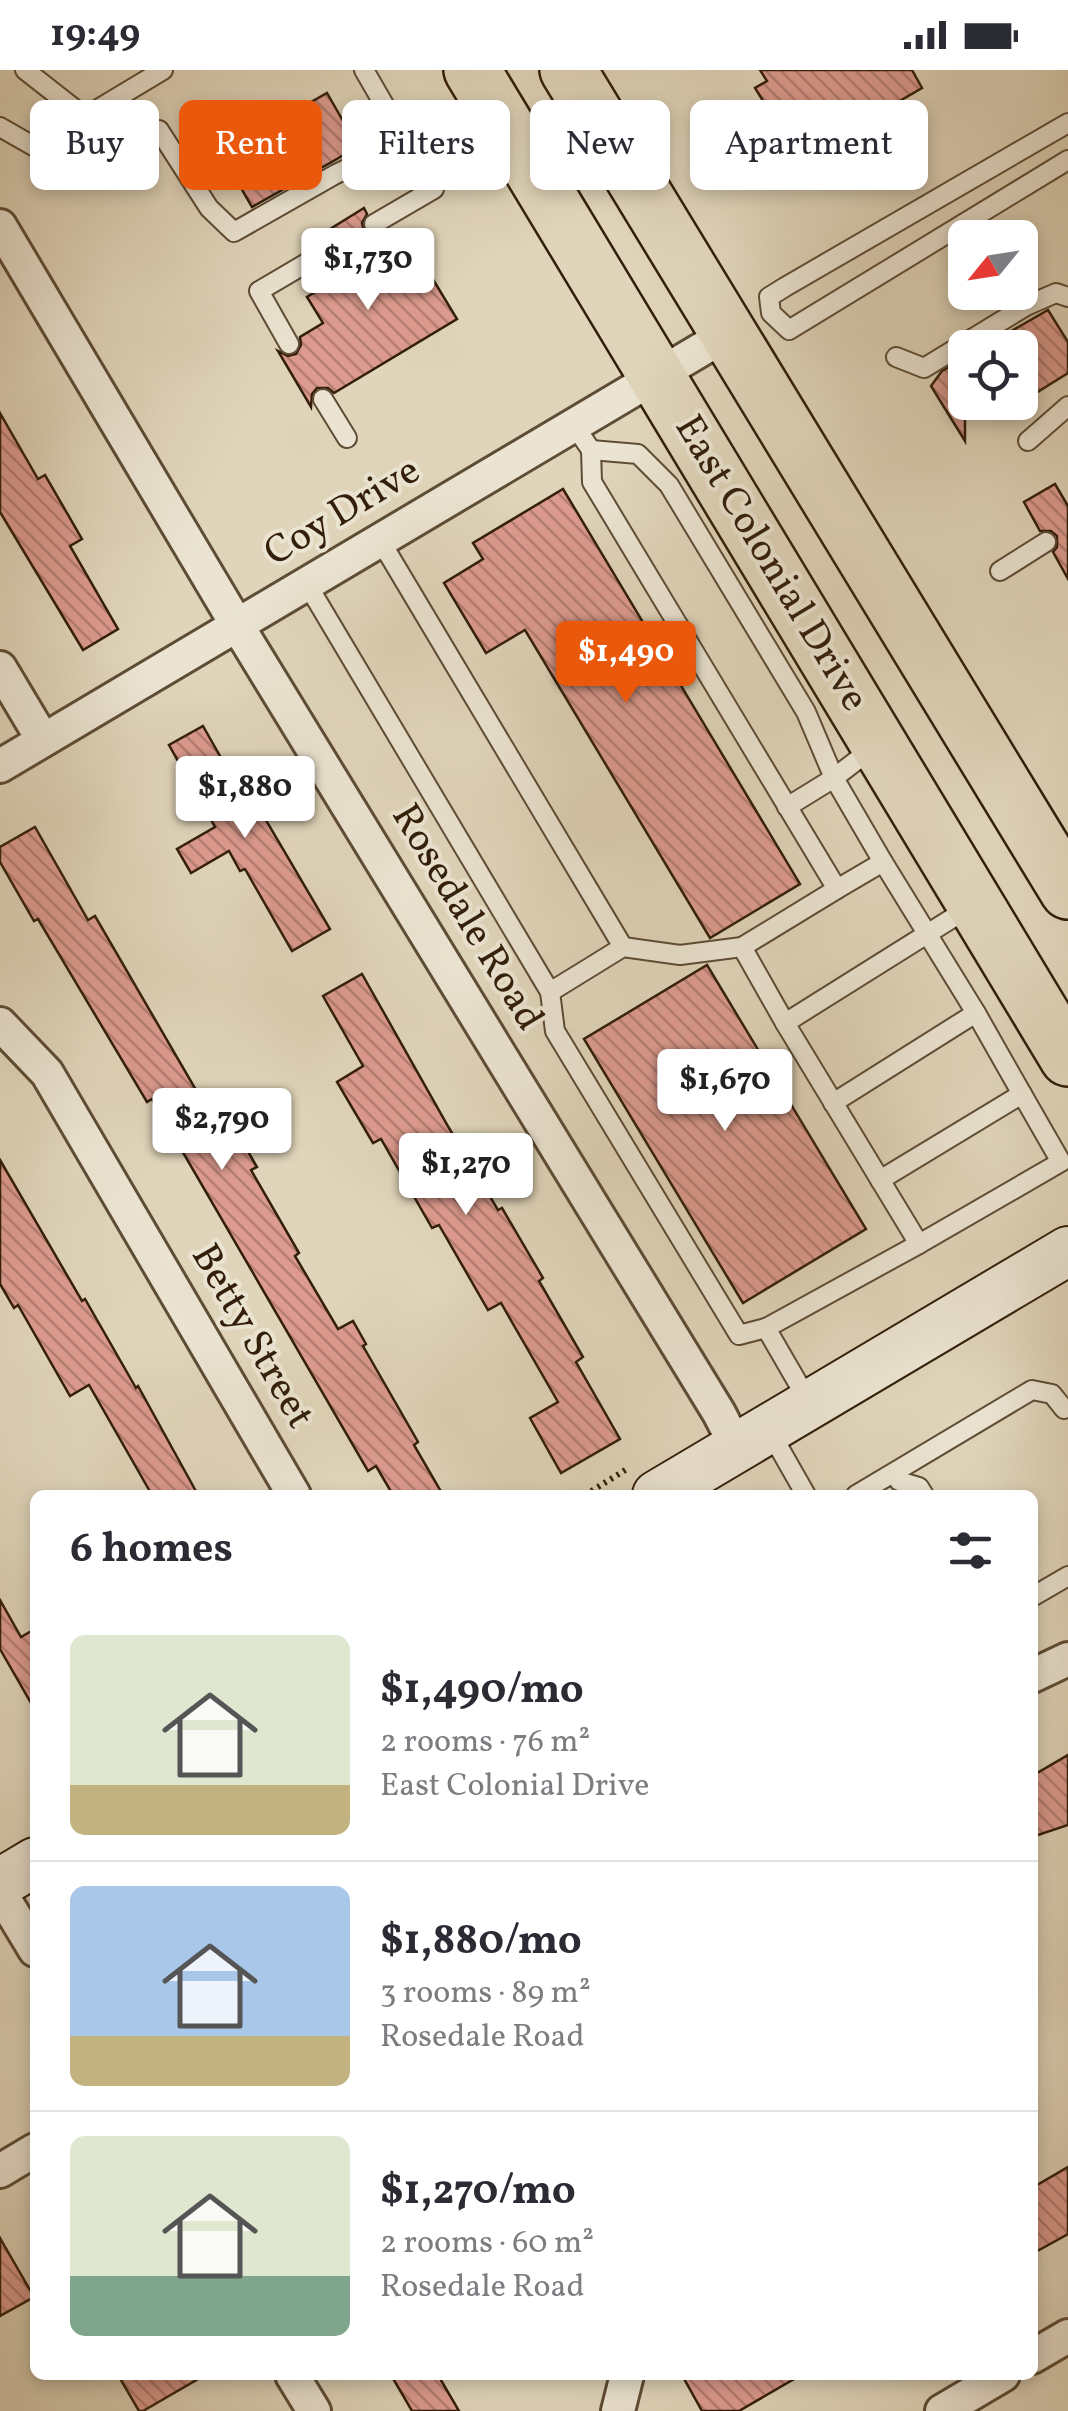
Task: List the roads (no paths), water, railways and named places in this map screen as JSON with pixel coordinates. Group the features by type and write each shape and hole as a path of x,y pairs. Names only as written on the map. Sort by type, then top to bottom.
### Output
{"highway":[{"path":"568,70 748,323 1068,891"},
{"name":"East Colonial Drive","path":"483,88 1068,1058"}],"street":[{"name":"Rosedale Road","path":"0,226 237,625 719,1412 753,1439"},
{"name":"Coy Drive","path":"0,766 380,540 582,438 657,376 748,323"},
{"path":"0,668 43,740"},
{"name":"Betty Street","path":"0,1024 47,1072 291,1490"},
{"path":"666,1490 1068,1251"},
{"path":"1038,1673 1068,1659"},
{"path":"0,1883 30,1865"},
{"path":"0,1892 30,1942"},
{"path":"0,2171 30,2153"},
{"path":"1038,2354 1068,2336"},
{"path":"295,2380 314,2411"},
{"path":"618,2411 626,2380"},
{"path":"942,2411 994,2380"}],"lane":[{"path":"25,70 63,100"},
{"path":"113,100 163,70"},
{"path":"364,70 381,100"},
{"path":"1068,123 785,287 769,297 748,323 790,330 1068,160"},
{"path":"0,126 30,144"},
{"path":"159,130 210,208 234,232 342,171"},
{"path":"374,224 432,190"},
{"path":"290,344 258,291 339,244"},
{"path":"896,357 924,368 1026,306 1056,293 1068,297"},
{"path":"323,399 347,438"},
{"path":"1028,441 1068,406"},
{"path":"307,584 550,992 555,1031 740,1335 766,1328 1061,1162 834,778 806,712 669,485 638,454 582,438 592,482 837,889"},
{"path":"380,540 623,946"},
{"path":"1000,571 1046,542"},
{"path":"788,807 878,744"},
{"path":"550,992 623,946 680,955 742,947 883,862"},
{"path":"785,1023 976,903"},
{"path":"742,947 919,1244"},
{"path":"834,1103 976,1014"},
{"path":"880,1180 1022,1094"},
{"path":"766,1328 810,1405"},
{"path":"897,1483 1032,1390 1052,1394 1064,1409"},
{"path":"753,1439 801,1490"},
{"path":"897,1483 919,1486 921,1490"},
{"path":"1038,1593 1068,1576"}]}
